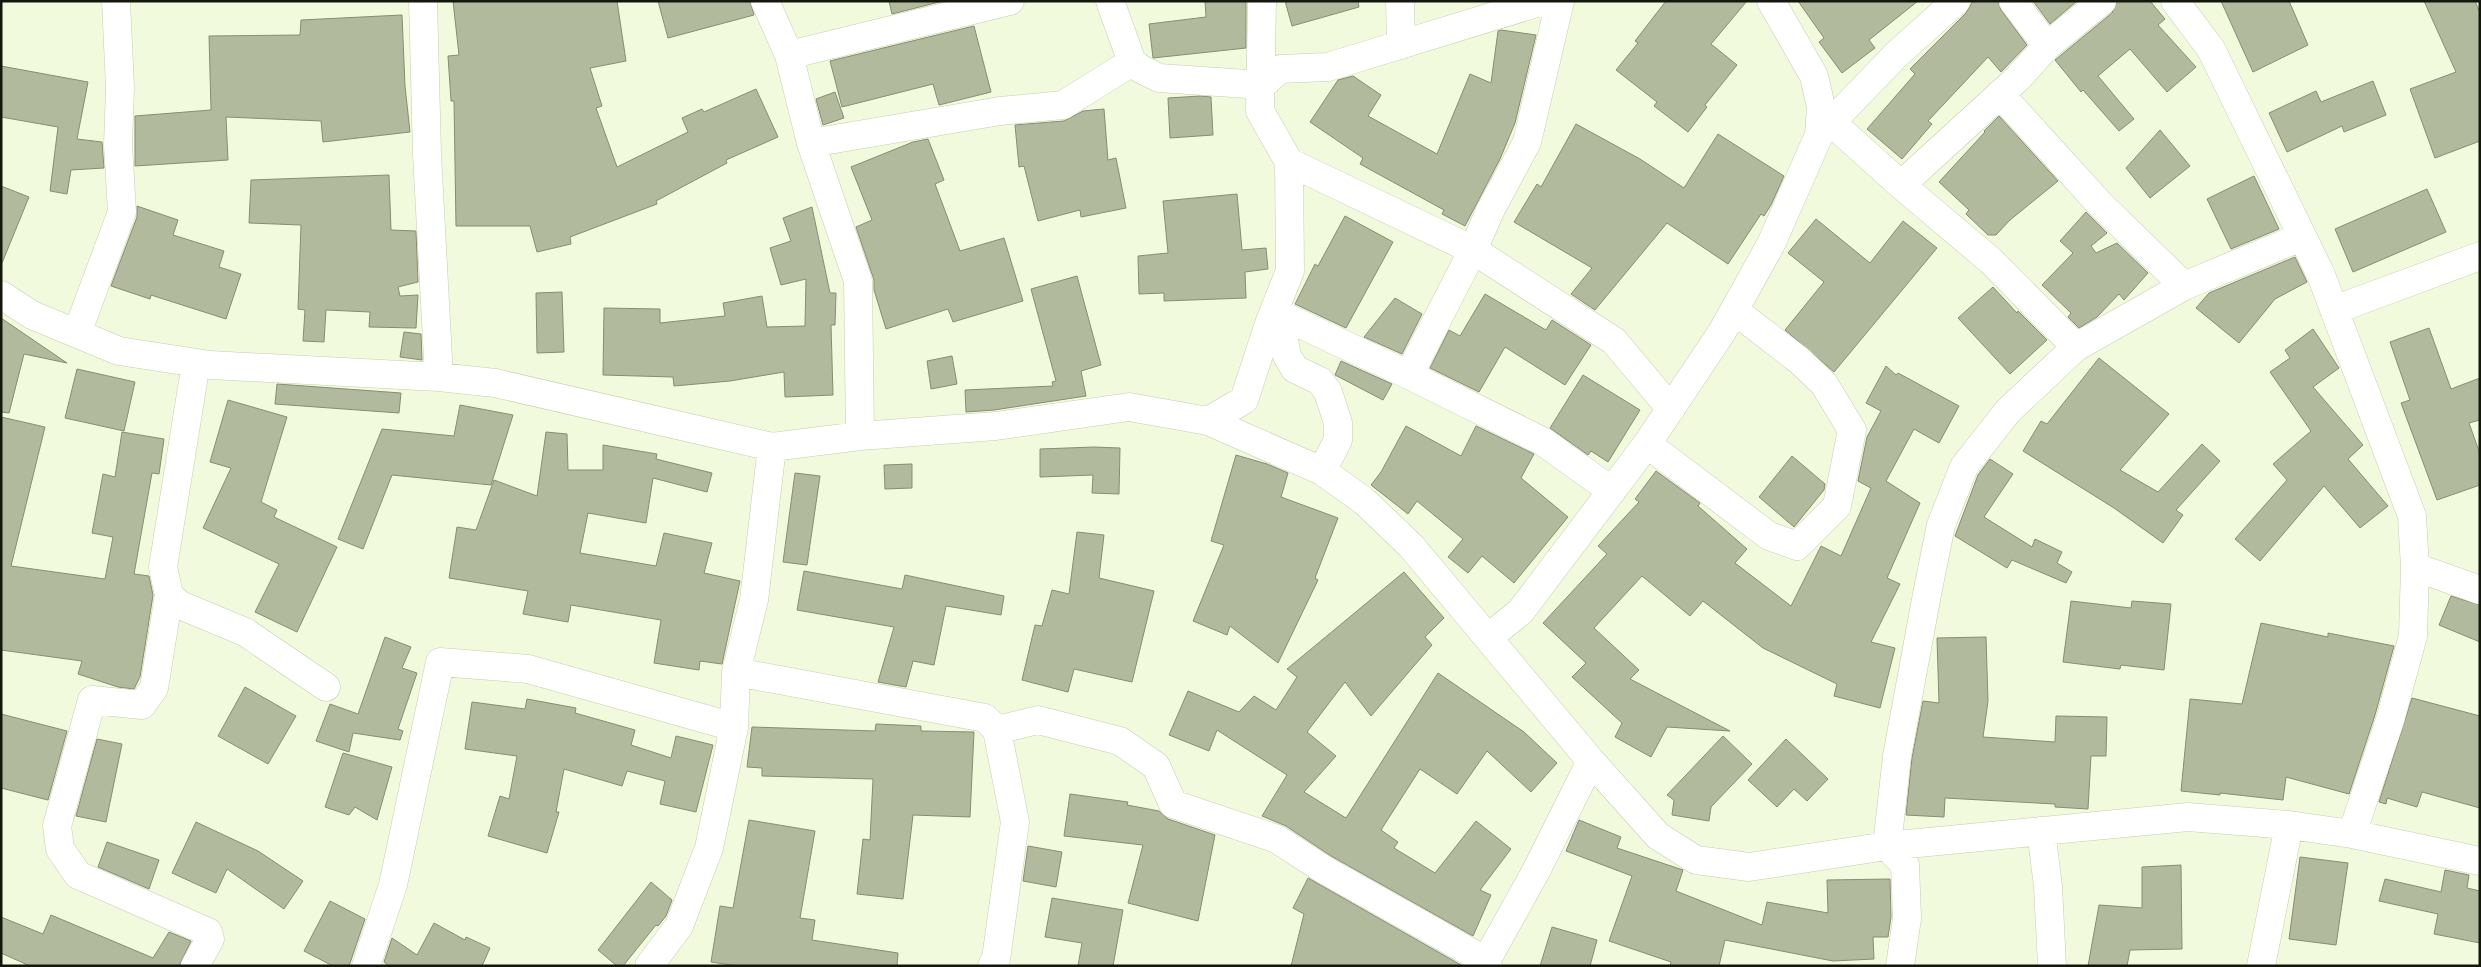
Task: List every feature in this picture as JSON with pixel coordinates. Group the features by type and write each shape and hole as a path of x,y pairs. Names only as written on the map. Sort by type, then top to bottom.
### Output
{"street":[{"path":"77,333 122,212 118,145 120,88 116,1"},
{"path":"423,1 427,154 439,377"},
{"path":"765,1 789,55 811,144 858,281 860,436"},
{"path":"789,55 1010,1"},
{"path":"1110,1 1132,62 1159,78 1262,85 1280,69 1328,67 1544,1"},
{"path":"1208,421 1244,400 1290,271 1289,162 1260,112 1262,85 1262,1"},
{"path":"1400,1 1401,45"},
{"path":"1411,376 1416,360 1473,250 1490,211 1527,142 1560,1"},
{"path":"1771,1 1814,76 1825,129 1901,185 1991,261 2076,347"},
{"path":"2012,1 2047,46"},
{"path":"1901,185 2000,94 2047,46 2102,1"},
{"path":"2175,1 2210,49 2321,275 2412,516 2415,567 2413,636 2390,720 2352,834"},
{"path":"1488,638 1521,610 1648,444 1734,310 1771,244 1825,129 1946,5"},
{"path":"811,144 1000,111 1063,105 1132,62"},
{"path":"2000,94 2098,202 2184,286"},
{"path":"1289,162 1473,250 1614,341 1671,409"},
{"path":"1900,966 1907,918 1905,865 1887,846 1897,756 1941,525 1964,467 2008,410 2076,347 2184,286 2301,237"},
{"path":"2334,310 2480,256"},
{"path":"1,295 32,314 119,351 196,363 310,372 439,377 495,383 772,447 860,436 996,426 1129,407 1208,421 1322,472 1364,501 1411,546 1591,761 1658,836 1696,860 1749,867 1887,846 2188,817 2288,825 2352,834 2480,861"},
{"path":"1278,309 1542,441 1612,491"},
{"path":"1278,309 1287,356 1295,369 1320,381 1328,392 1338,423 1338,440 1322,472"},
{"path":"1648,444 1769,536 1797,546 1837,506 1852,430 1824,384 1800,362 1734,310"},
{"path":"195,966 210,939 208,932 78,875 60,850 57,826 92,700 142,705 154,688 170,595 162,567 196,363"},
{"path":"649,966 679,926 709,848 734,726 736,672 754,600 772,447"},
{"path":"2415,567 2480,590"},
{"path":"170,595 180,605 245,632 326,687"},
{"path":"366,966 393,885 440,662 528,670 734,726"},
{"path":"736,672 985,718 997,730 1016,822 996,958 992,966"},
{"path":"997,730 1038,720 1120,741 1156,766 1173,804 1277,839 1323,869 1487,963 1591,761"},
{"path":"2261,966 2288,825"},
{"path":"2041,831 2048,886 2052,966"}],"building":[{"path":"453,1 617,1 626,61 590,68 602,106 596,108 617,167 688,132 682,118 702,109 704,112 756,89 778,137 726,160 727,163 656,201 657,204 570,237 571,244 537,252 530,226 456,226 454,101 451,101 448,56 459,55"},
{"path":"658,1 750,1 754,15 668,38"},
{"path":"889,1 943,1 892,14"},
{"path":"1205,1 1246,1 1246,48 1153,58 1149,24 1206,17"},
{"path":"1285,1 1358,1 1359,7 1292,26"},
{"path":"1666,1 1747,1 1711,44 1737,65 1705,105 1707,107 1688,132 1654,106 1657,102 1616,70 1638,43 1635,41"},
{"path":"1798,1 1918,1 1869,40 1875,48 1842,73 1819,42 1824,38"},
{"path":"1973,1 1998,1 2001,10 2027,45 2001,72 1988,57 1928,121 1932,124 1902,159 1867,129 1915,74 1910,69 1966,13"},
{"path":"2033,1 2077,1 2050,24"},
{"path":"2117,1 2150,1 2165,19 2158,25 2196,67 2167,92 2130,49 2098,76 2134,119 2119,131 2083,90 2081,92 2055,60 2112,13"},
{"path":"2221,1 2289,1 2308,45 2253,72"},
{"path":"2424,1 2475,1 2480,13 2480,141 2435,158 2410,89 2456,72"},
{"path":"402,15 405,86 410,132 323,142 321,121 226,117 228,160 135,166 135,116 211,110 209,36 300,35 301,20"},
{"path":"974,26 991,92 939,105 933,84 842,107 830,61"},
{"path":"1498,31 1536,35 1515,123 1500,159 1465,226 1442,214 1444,210 1360,164 1363,158 1310,122 1338,80 1353,76 1381,95 1368,116 1437,154 1470,74 1491,83"},
{"path":"1,66 88,82 77,139 102,142 104,168 71,170 67,194 50,191 58,127 1,117"},
{"path":"2373,81 2386,115 2344,132 2342,126 2287,152 2269,113 2316,91 2321,102"},
{"path":"835,92 844,118 823,125 816,99"},
{"path":"1211,97 1213,135 1170,138 1168,98"},
{"path":"1104,109 1108,160 1116,158 1126,208 1081,217 1080,210 1038,221 1024,166 1019,167 1015,125 1064,121 1083,111"},
{"path":"1999,116 2058,181 2010,220 1996,235 1988,235 1966,214 1969,210 1939,182"},
{"path":"1576,124 1640,159 1684,188 1718,134 1784,176 1764,216 1761,214 1728,264 1667,223 1595,310 1571,294 1592,268 1514,222 1537,184 1541,187"},
{"path":"2160,130 2190,166 2150,198 2126,168"},
{"path":"928,139 944,180 935,184 960,251 1004,238 1023,301 953,322 948,309 886,329 874,290 874,280 856,227 872,220 851,167 913,142"},
{"path":"389,175 391,230 416,231 418,282 398,287 400,296 418,295 416,328 369,327 370,312 326,310 324,342 303,341 305,310 298,309 301,225 249,223 251,180"},
{"path":"2254,176 2279,229 2231,249 2207,199"},
{"path":"1,186 29,197 2,263 1,263"},
{"path":"2427,189 2446,232 2353,272 2335,229"},
{"path":"1237,194 1242,250 1266,248 1268,269 1245,272 1246,298 1164,301 1164,293 1139,294 1138,256 1168,253 1163,201"},
{"path":"137,206 178,220 173,235 224,251 219,267 241,274 226,319 151,295 150,299 111,286 137,217"},
{"path":"812,207 830,293 836,293 835,325 831,325 833,395 785,397 784,372 730,381 674,386 673,377 603,375 604,308 660,309 660,323 725,316 723,303 762,296 767,327 805,326 806,279 781,285 770,248 791,241 783,218"},
{"path":"2086,212 2107,233 2091,246 2096,253 2117,243 2148,273 2124,300 2119,294 2097,317 2079,328 2068,317 2071,313 2042,285 2073,253 2060,241"},
{"path":"1345,216 1393,242 1346,328 1295,304 1315,264 1318,266"},
{"path":"1816,219 1870,263 1903,221 1937,248 1834,372 1785,330 1824,282 1788,253"},
{"path":"2295,257 2307,282 2275,299 2239,343 2196,308 2209,293"},
{"path":"1077,276 1101,365 1081,371 1086,396 994,410 966,412 965,390 1053,386 1052,382 1056,381 1031,289"},
{"path":"1993,287 2017,313 2018,311 2047,340 2010,374 1958,318"},
{"path":"562,292 564,352 537,353 536,293"},
{"path":"1485,294 1546,330 1552,320 1591,345 1565,385 1505,347 1479,392 1430,368 1449,330 1460,336"},
{"path":"1395,298 1422,314 1402,354 1364,337"},
{"path":"1,318 67,363 24,354 9,413 1,412"},
{"path":"2429,328 2451,389 2480,378 2480,420 2469,423 2480,454 2480,485 2437,500 2401,403 2410,400 2390,342"},
{"path":"2313,329 2339,368 2313,387 2363,445 2348,459 2388,506 2360,528 2324,486 2260,561 2235,539 2287,480 2273,464 2311,431 2270,372 2290,358 2285,350"},
{"path":"404,332 421,334 422,360 400,357"},
{"path":"952,356 957,384 931,389 927,361"},
{"path":"2099,358 2169,414 2120,470 2158,492 2202,444 2220,461 2176,510 2183,515 2163,543 2114,508 2023,451 2041,421 2047,424"},
{"path":"1341,361 1392,384 1383,400 1335,375"},
{"path":"1886,366 1896,375 1898,373 1959,406 1939,443 1914,429 1886,481 1920,503 1887,578 1900,584 1871,642 1895,648 1880,708 1834,696 1837,684 1763,648 1703,601 1690,616 1642,576 1594,628 1639,670 1630,679 1730,731 1667,727 1651,757 1615,737 1622,723 1572,677 1586,663 1543,623 1607,554 1598,546 1639,502 1635,499 1656,471 1700,503 1698,506 1747,549 1735,563 1791,606 1821,546 1841,556 1871,488 1858,481 1867,437 1881,411 1866,403"},
{"path":"77,369 135,382 124,431 65,418"},
{"path":"1583,375 1640,410 1608,462 1591,451 1588,455 1550,428"},
{"path":"277,384 401,393 399,413 275,404"},
{"path":"228,400 287,417 261,502 277,510 274,517 337,547 297,632 255,612 279,564 203,528 231,468 210,462"},
{"path":"460,405 513,415 491,485 392,475 363,549 338,539 382,429 454,436"},
{"path":"1,417 45,427 11,566 105,579 113,537 92,533 103,474 115,477 122,432 164,439 159,474 152,473 134,574 149,576 153,595 140,677 134,689 118,687 78,674 82,661 1,650"},
{"path":"1406,426 1461,456 1476,426 1534,454 1521,478 1568,517 1514,583 1482,556 1468,573 1448,557 1463,539 1417,501 1408,514 1371,485 1381,472"},
{"path":"546,432 567,434 568,470 603,470 603,445 657,454 656,459 712,473 707,492 653,478 646,523 588,513 580,553 656,566 664,533 712,543 704,573 740,581 722,664 700,661 699,670 654,663 661,620 571,605 568,622 523,614 528,591 449,578 457,527 476,530 494,480 537,496"},
{"path":"1120,448 1119,494 1092,493 1093,475 1040,477 1040,449"},
{"path":"1236,455 1267,464 1288,473 1281,497 1338,518 1315,578 1318,580 1278,663 1230,626 1227,635 1193,621 1224,545 1211,541"},
{"path":"1792,456 1825,484 1824,490 1794,527 1759,497"},
{"path":"1990,459 2013,474 1984,517 2032,547 2035,539 2062,552 2057,563 2072,572 2066,583 2012,560 2007,568 1955,536 1978,475"},
{"path":"912,464 912,488 885,489 884,465"},
{"path":"795,473 820,476 807,565 783,562"},
{"path":"1077,532 1104,535 1099,578 1154,591 1132,682 1074,669 1068,692 1022,680 1035,625 1042,626 1052,590 1069,594"},
{"path":"804,571 902,589 905,575 1004,596 1001,615 946,606 934,665 913,661 906,687 878,682 894,627 797,610"},
{"path":"1404,572 1444,618 1425,637 1432,645 1371,716 1345,682 1307,732 1336,756 1304,792 1346,818 1438,673 1524,732 1557,763 1531,792 1487,751 1457,794 1420,769 1381,830 1398,842 1394,848 1435,873 1476,821 1511,849 1480,890 1491,895 1473,936 1331,856 1286,826 1262,816 1287,775 1217,730 1209,751 1169,735 1188,691 1239,712 1254,696 1276,710 1297,677 1287,669"},
{"path":"2451,596 2480,605 2480,642 2439,625"},
{"path":"2071,601 2131,608 2132,601 2171,604 2164,670 2121,665 2120,669 2063,662"},
{"path":"2261,623 2328,637 2328,633 2394,646 2375,715 2349,794 2286,777 2283,800 2181,791 2190,699 2242,704"},
{"path":"385,637 411,647 402,668 417,673 398,729 403,731 400,740 353,733 349,752 316,741 330,704 358,714"},
{"path":"1986,637 1988,701 1983,737 2055,742 2056,716 2107,717 2106,756 2091,756 2088,809 2055,807 2055,804 1945,798 1944,817 1906,815 1912,758 1923,701 1939,703 1937,638"},
{"path":"245,687 296,716 268,764 218,736"},
{"path":"2412,698 2480,716 2480,808 2422,792 2417,807 2387,798 2386,804 2379,802"},
{"path":"527,699 576,708 575,713 635,730 631,745 671,758 676,736 713,745 696,812 660,804 665,781 627,771 622,786 564,769 556,812 559,812 547,853 488,836 500,796 509,799 517,756 465,749 472,702 525,709"},
{"path":"1,714 67,731 48,800 1,788"},
{"path":"876,724 921,726 921,731 974,732 970,817 913,815 903,899 857,894 863,839 870,840 873,779 762,776 762,768 747,767 752,727 875,731"},
{"path":"1723,736 1752,764 1711,807 1709,821 1672,815 1674,800 1667,795"},
{"path":"97,739 122,744 106,822 76,816"},
{"path":"1786,739 1828,779 1807,801 1794,789 1777,807 1748,780"},
{"path":"343,753 392,767 377,820 355,807 349,815 325,807"},
{"path":"1070,794 1128,802 1127,805 1159,811 1168,819 1215,835 1198,921 1128,903 1143,845 1064,836"},
{"path":"749,820 815,831 800,918 815,920 812,940 898,953 897,966 738,966 711,962 720,906 733,908"},
{"path":"1579,820 1621,837 1617,848 1683,870 1676,891 1762,925 1767,902 1828,913 1827,880 1890,879 1891,917 1888,937 1873,937 1874,959 1833,961 1725,940 1719,966 1670,966 1671,962 1609,941 1632,876 1566,851"},
{"path":"196,822 258,851 303,881 284,909 227,869 216,893 172,873"},
{"path":"107,842 159,860 149,889 98,867"},
{"path":"1028,846 1062,852 1056,887 1023,881"},
{"path":"2300,857 2348,863 2336,945 2289,939"},
{"path":"2181,865 2182,949 2130,950 2127,966 2088,966 2099,905 2142,908 2142,867"},
{"path":"2445,870 2469,875 2467,888 2480,891 2480,943 2434,934 2438,914 2379,901 2385,879 2441,892"},
{"path":"1308,878 1461,965 1291,966 1304,914 1293,908"},
{"path":"651,882 672,900 666,916 658,926 656,925 623,966 617,966 598,950"},
{"path":"1052,898 1123,910 1113,966 1078,966 1082,943 1045,937"},
{"path":"330,901 365,919 349,966 333,966 304,951"},
{"path":"51,915 153,958 169,932 191,941 179,966 30,966 1,953 1,917 43,934"},
{"path":"434,923 465,940 466,937 490,948 482,966 389,966 384,962 392,938 417,955"},
{"path":"1552,927 1597,940 1590,966 1540,966"}]}
